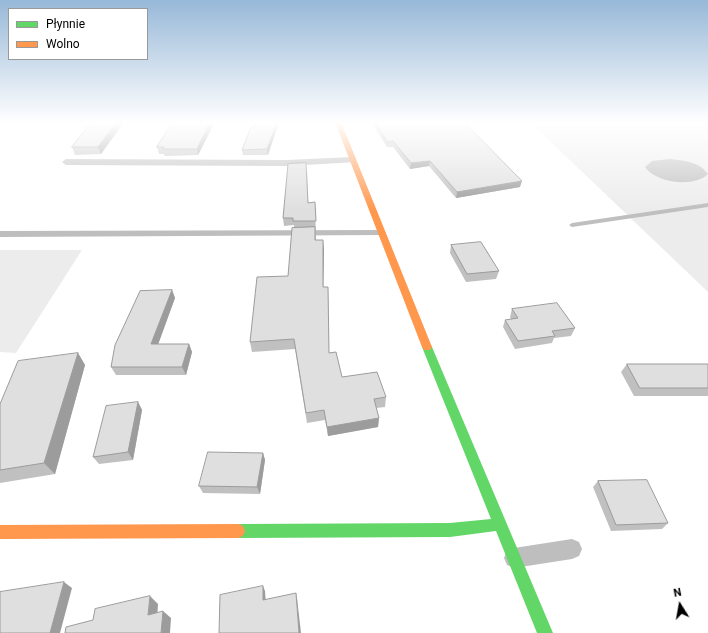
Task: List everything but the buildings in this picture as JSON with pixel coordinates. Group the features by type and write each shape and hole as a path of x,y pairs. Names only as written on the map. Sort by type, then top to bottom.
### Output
{"street":[{"path":"350,152 381,233 545,633"},
{"path":"0,532 450,530 501,524"}],"lane":[{"path":"66,162 287,163 353,160"},
{"path":"0,234 381,233"},
{"path":"514,558 572,549"}],"shaded area":[{"path":"561,152 708,152 708,292"},
{"path":"670,159 696,164 708,174 694,181 675,182 658,177 645,167 652,161"},
{"path":"0,250 82,250 16,353 0,352"}],"waterway":[{"path":"572,225 708,205"}],"traffic: fast":[{"path":"427,347 545,633"},
{"path":"238,531 450,530 501,524"}],"traffic: slow":[{"path":"350,152 427,347"},
{"path":"0,532 238,531"}]}
